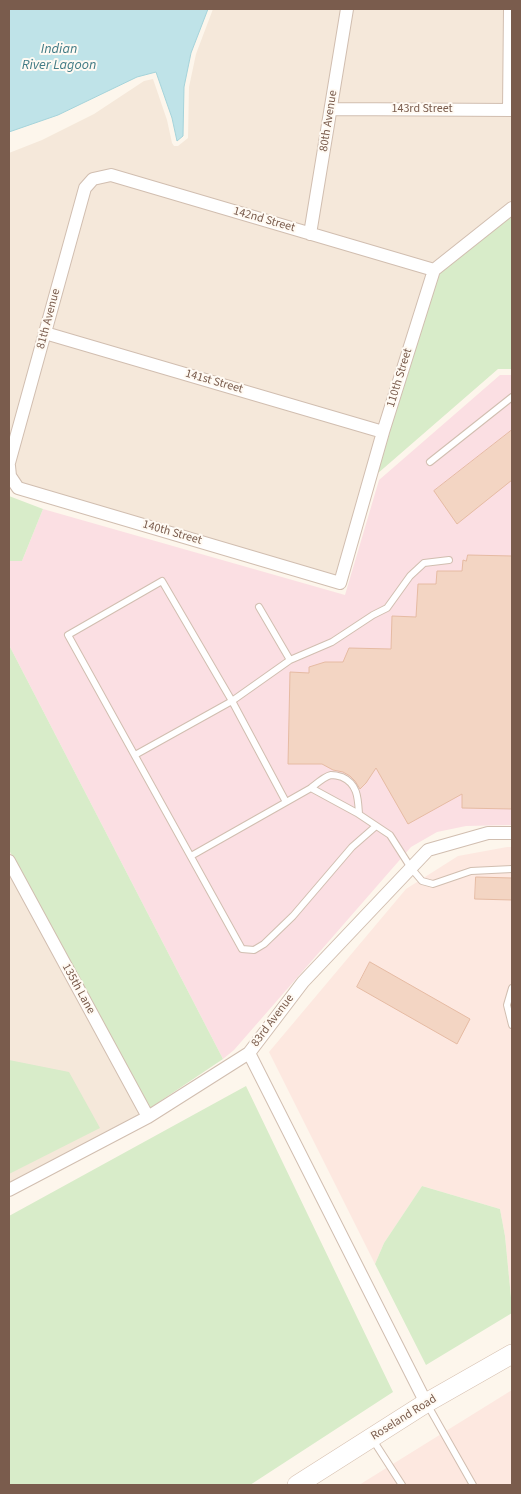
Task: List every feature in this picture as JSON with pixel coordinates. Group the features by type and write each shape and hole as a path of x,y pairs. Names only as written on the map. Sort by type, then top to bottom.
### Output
{"main road":[{"name":"Roseland Road","path":"296,1485 426,1403 512,1354"}],"street":[{"name":"80th Avenue","path":"310,234 347,9"},
{"path":"510,9 510,110"},
{"name":"143rd Street","path":"331,109 510,110"},
{"name":"142nd Street","path":"93,179 111,175 434,270"},
{"name":"81th Avenue","path":"9,468 85,188 93,179"},
{"path":"434,270 512,208"},
{"name":"110th Street","path":"340,583 434,270"},
{"name":"141st Street","path":"45,333 384,432"},
{"name":"140th Street","path":"9,468 18,488 340,583"},
{"name":"83rd Avenue","path":"9,1190 148,1117 249,1053 303,982 428,850 488,833 512,833"},
{"name":"135th Lane","path":"9,861 148,1117"},
{"path":"249,1053 426,1403"}],"lane":[{"path":"430,462 512,397"},
{"path":"135,755 232,701 290,660 332,642 387,608 410,576 424,563 449,560"},
{"path":"286,802 232,701 162,581 68,635 242,949 254,950 264,944 293,916 352,847 376,826"},
{"path":"259,606 290,660"},
{"path":"190,856 311,788 330,775 340,776 354,786 358,798 359,814"},
{"path":"311,788 359,814 390,835 411,868 422,881 433,884 471,871 512,869"},
{"path":"512,988 508,1005 512,1025"},
{"path":"426,1403 473,1485"},
{"path":"372,1438 402,1485"}],"shaded area":[{"path":"213,9 512,9 512,211 431,274 342,588 96,518 9,488 9,153 42,140 94,114 144,81 153,79 167,120 172,143 174,146 178,146 188,138 189,87 196,54"},
{"path":"500,375 512,375 512,825 466,826 437,832 411,847 234,1050 223,1059 9,645 9,561 22,561 43,509 345,595 379,480"},
{"path":"512,847 512,1308 505,1236 500,1209 422,1186 384,1243 375,1264 269,1052 406,889 458,856"},
{"path":"9,850 147,1110 9,1183"},
{"path":"512,1390 512,1485 359,1485"}],"green space":[{"path":"512,211 512,369 498,369 377,474 431,274"},
{"path":"9,496 43,509 22,561 9,561"},
{"path":"9,645 223,1059 147,1110 9,850"},
{"path":"9,1060 69,1072 100,1128 9,1174"},
{"path":"246,1086 393,1392 250,1485 9,1485 9,1216"},
{"path":"422,1186 500,1209 505,1236 512,1308 512,1313 426,1365 375,1264 384,1243"}],"water":[{"name":"Indian River Lagoon","path":"9,9 208,9 191,53 184,87 183,136 177,141 172,118 156,72 137,77 58,115 9,132"}],"building":[{"path":"512,430 512,480 457,524 434,491"},
{"path":"468,555 512,556 512,809 462,808 462,794 408,824 376,768 360,789 350,776 322,764 288,764 290,672 309,673 309,667 325,662 343,662 349,648 391,649 392,616 416,617 418,584 436,584 437,571 462,571 463,560 466,561"},
{"path":"476,877 512,878 512,900 475,899"},
{"path":"370,962 470,1019 457,1044 357,987"}]}
